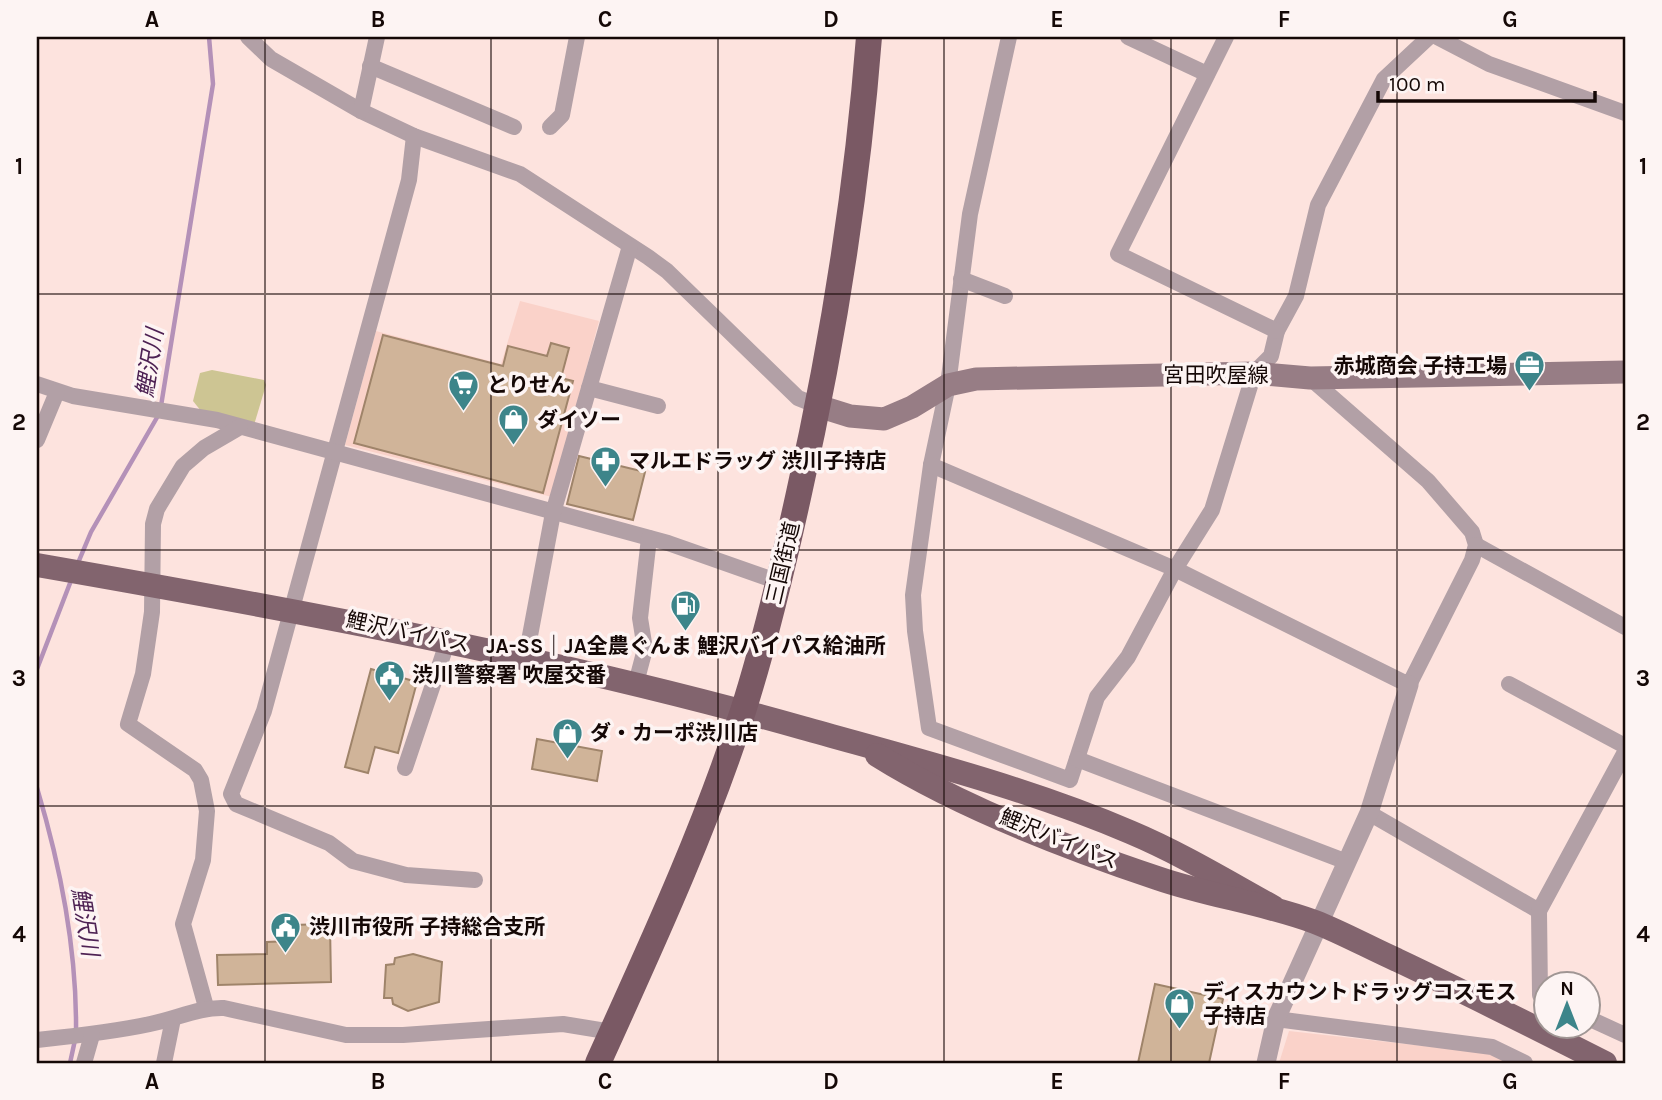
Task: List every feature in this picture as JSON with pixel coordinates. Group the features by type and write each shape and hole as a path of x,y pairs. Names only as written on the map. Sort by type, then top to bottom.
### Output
{"highway":[{"name":"三国街道","path":"598,1063 701,828 743,711 779,582 818,407 853,198 869,37"}],"main road":[{"name":"宮田吹屋線","path":"818,407 850,416 884,419 912,407 948,385 976,379 1254,373 1310,378 1625,372"},
{"name":"鯉沢バイパス","path":"37,565 293,609 526,657 636,683 924,759 1121,828 1205,869 1273,908"},
{"name":"鯉沢バイパス","path":"855,742 905,773 1029,830 1156,878 1273,908 1318,923 1484,1001 1605,1063"}],"street":[{"path":"248,37 271,59 361,111 414,136 520,174 667,271 798,398 818,407"},
{"path":"361,111 377,37"},
{"path":"550,127 562,115 577,37"},
{"path":"1009,37 970,214 948,385 931,465 914,595 915,631 929,729 1070,780 1097,697 1128,657 1175,569 1212,510 1254,373 1271,356 1277,331 1296,296 1318,205 1384,79 1429,37"},
{"path":"1128,37 1207,74"},
{"path":"1226,37 1118,254 1277,331"},
{"path":"1437,37 1489,64 1625,113"},
{"path":"370,66 514,127"},
{"path":"414,136 409,180 293,609 264,711 231,794 236,804 329,843 353,861 406,875 475,880"},
{"path":"526,657 553,513 629,246"},
{"path":"961,279 1005,296"},
{"path":"1266,1063 1276,1019 1369,813 1409,685 1472,560 1476,545 1472,532 1428,481 1310,378"},
{"path":"37,384 57,391 217,420 649,538 779,582"},
{"path":"589,388 659,407"},
{"path":"37,440 57,391"},
{"path":"206,1007 183,924 203,860 208,811 201,780 195,770 128,724 143,674 152,611 153,524 162,497 190,460 204,448 240,427"},
{"path":"931,465 1175,569 1409,685"},
{"path":"636,683 645,649 640,618 649,538"},
{"path":"1476,545 1625,627"},
{"path":"405,768 448,640"},
{"path":"1509,684 1625,746"},
{"path":"1540,970 1539,911 1625,752"},
{"path":"1077,758 1347,862"},
{"path":"1369,813 1539,911"},
{"path":"37,1040 88,1035 173,1019 206,1007 224,1008 346,1035 403,1035 563,1024 612,1032"},
{"path":"164,1063 173,1019"},
{"path":"1276,1019 1492,1047 1525,1063"},
{"path":"1602,1024 1625,1035"},
{"path":"84,1063 88,1035"}],"shaded area":[{"name":"とりせん","path":"520,301 599,321 552,497 345,445 376,331 501,364"},
{"path":"212,370 264,380 266,385 254,425 201,411 193,401 200,373"},
{"path":"1289,1031 1487,1053 1510,1063 1279,1063"}],"building":[{"name":"とりせん","path":"383,335 503,366 508,346 547,356 551,343 569,348 561,378 573,381 543,493 354,443"},
{"name":"マルエドラッグ 渋川子持店","path":"579,456 645,472 633,520 567,504"},
{"path":"371,669 417,682 398,753 375,747 368,773 345,767"},
{"name":"ダ・カーポ渋川店","path":"537,739 602,751 597,781 532,769"},
{"name":"渋川市役所 子持総合支所","path":"330,924 331,982 218,985 217,955 267,954 267,942 290,941 290,925"},
{"path":"413,954 442,962 439,1002 408,1011 393,1004 392,998 384,998 386,965 394,964 395,958"},
{"name":"ディスカウントドラッグコスモス 子持店","path":"1155,984 1223,999 1209,1063 1138,1063"}],"waterway":[{"name":"鯉沢川","path":"161,406 213,84 209,37"},
{"name":"鯉沢川","path":"78,563 91,532 159,414"},
{"name":"鯉沢川","path":"37,669 72,578"},
{"name":"鯉沢川","path":"37,788 66,909 74,970 76,1032"},
{"name":"鯉沢川","path":"70,1063 75,1040"}],"place":[{"name":"赤城商会 子持工場","path":"1530,393"},
{"name":"とりせん","path":"464,412"},
{"name":"ダイソー","path":"514,447"},
{"name":"マルエドラッグ 渋川子持店","path":"606,488"},
{"name":"JA-SS｜JA全農ぐんま 鯉沢バイパス給油所","path":"686,633"},
{"name":"渋川警察署 吹屋交番","path":"389,702"},
{"name":"ダ・カーポ渋川店","path":"567,760"},
{"name":"渋川市役所 子持総合支所","path":"286,954"},
{"name":"ディスカウントドラッグコスモス 子持店","path":"1180,1031"}]}
